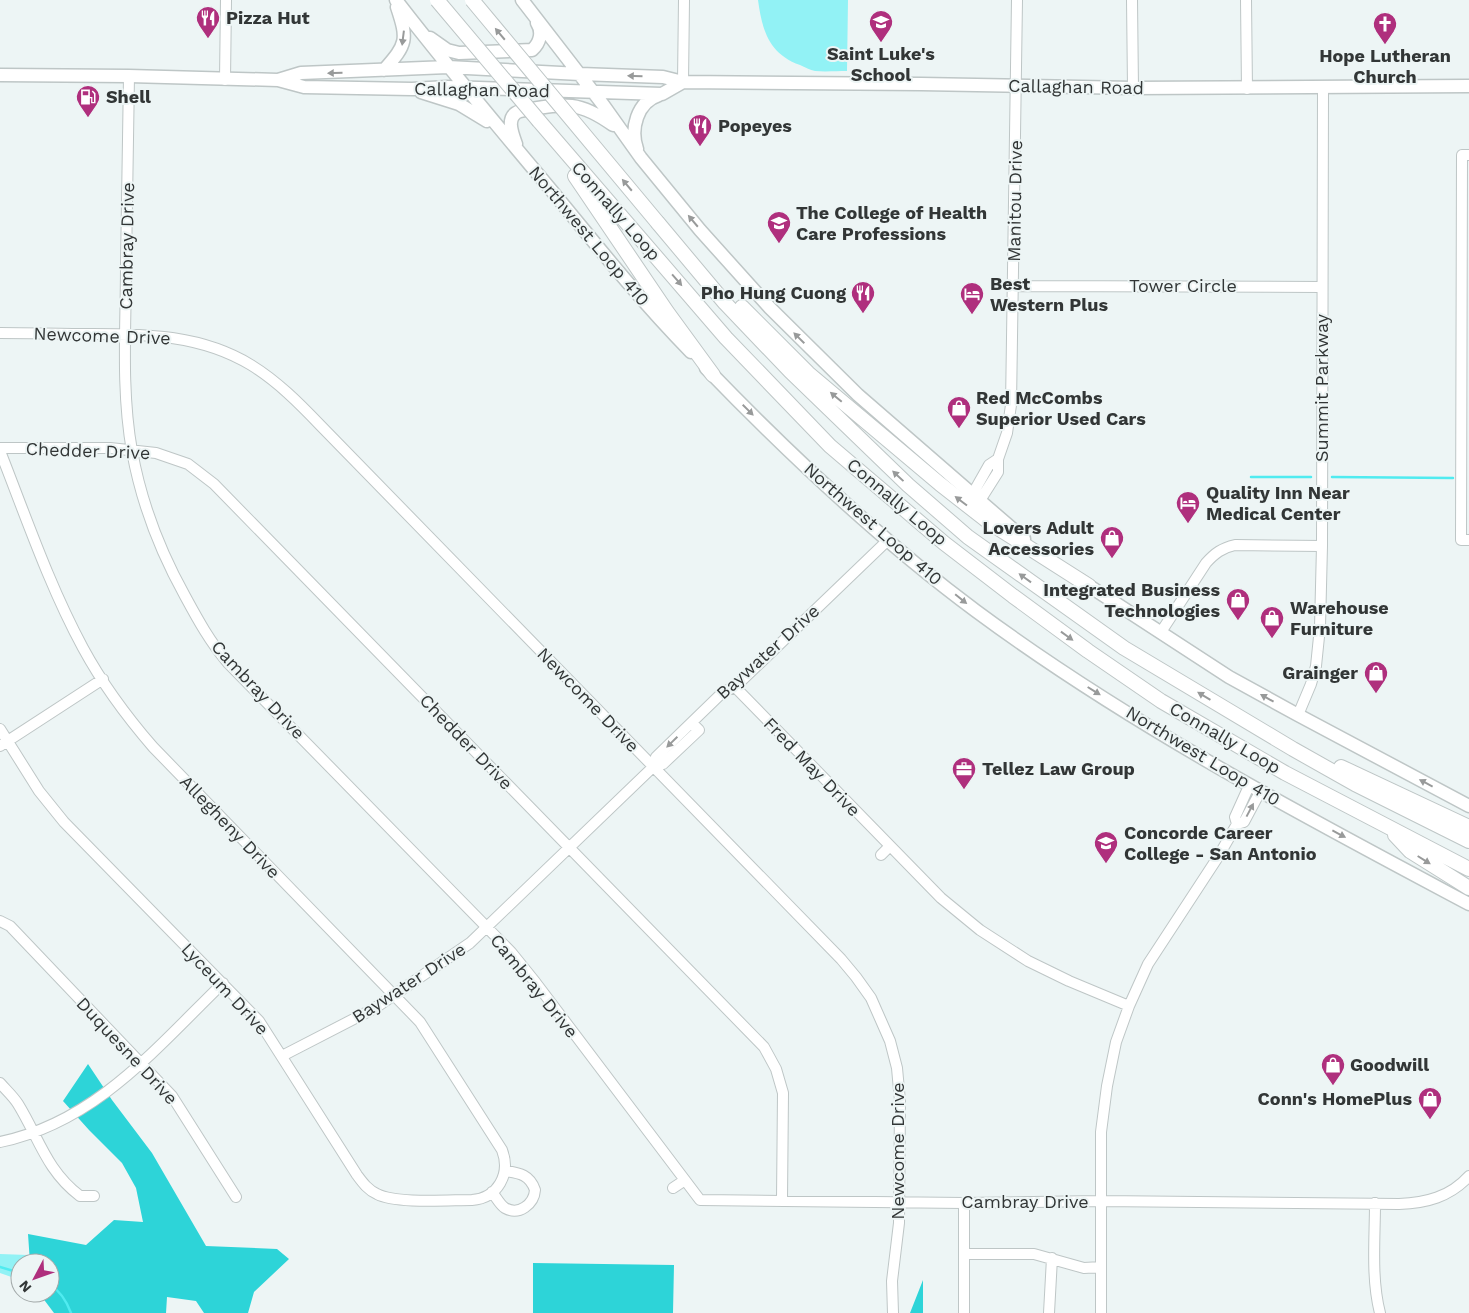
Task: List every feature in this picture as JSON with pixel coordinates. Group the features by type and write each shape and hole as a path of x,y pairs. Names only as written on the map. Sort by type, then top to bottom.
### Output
{"highway":[{"name":"Connally Loop","path":"437,0 726,338 830,446 944,543 1072,640 1161,701 1285,773 1469,869"},
{"name":"Connally Loop","path":"472,0 725,303 790,371 908,485 968,537 1124,648 1355,784 1469,841"},
{"path":"539,121 667,312 713,375"},
{"path":"658,223 808,373 940,484 990,523 1089,586"},
{"path":"1246,721 1469,827"},
{"path":"1388,827 1410,851 1469,888"}],"main road":[{"name":"Northwest Loop 410","path":"395,0 448,67 641,298 713,375 792,454 888,540 974,610 1089,688 1255,789 1469,904"},
{"path":"384,70 396,56 404,40 404,30 395,0"},
{"path":"420,31 447,50 459,53 532,50 537,46 541,32 540,27 523,2"},
{"path":"523,2 580,74 641,158 700,230 795,334 858,395 1022,538 1089,586 1224,674 1298,716 1469,806"},
{"name":"Callaghan Road","path":"278,80 301,73 448,67 663,76 683,82 1248,89 1469,86"},
{"name":"Callaghan Road","path":"0,75 278,80 304,87 412,89 465,87 662,94"},
{"path":"641,158 635,142 636,120 645,104 652,97 662,94 683,82"},
{"path":"412,89 459,104 502,132"},
{"path":"520,153 512,132 511,117 520,111 558,105 581,107 598,114 622,131"}],"street":[{"path":"225,80 226,0"},
{"path":"683,82 684,0"},
{"name":"Manitou Drive","path":"976,498 998,472 998,459 1010,419 1014,286 1017,0"},
{"path":"1132,0 1133,88"},
{"path":"1246,0 1248,89"},
{"name":"Cambray Drive","path":"129,76 126,384 132,450 139,483 160,547 174,577 216,649 510,952 536,983 700,1200 1399,1204 1422,1203 1448,1193 1463,1183 1469,1176"},
{"name":"Summit Parkway","path":"1298,716 1311,684 1319,647 1322,546 1324,87"},
{"path":"1465,540 1466,155"},
{"name":"Tower Circle","path":"1014,286 1322,286"},
{"name":"Newcome Drive","path":"0,333 162,336 185,339 207,345 250,364 288,393 841,959 871,998 882,1019 897,1068 900,1101 899,1223 892,1281 892,1313"},
{"name":"Chedder Drive","path":"0,449 110,448 156,453 188,464 206,477 759,1040 771,1058 780,1081 784,1099 782,1199"},
{"name":"Allegheny Drive","path":"0,449 60,600 83,648 102,679 153,747 420,1022 502,1150 504,1175"},
{"name":"Baywater Drive","path":"282,1056 395,996 470,943 653,767 663,764 723,692 734,687 888,540"},
{"path":"1161,632 1206,562 1223,548 1235,545 1322,546"},
{"path":"4,743 102,679"},
{"name":"Fred May Drive","path":"734,687 889,847 941,898 980,930 1028,961 1069,981 1129,1006"},
{"name":"Lyceum Drive","path":"0,728 4,743 51,807 259,1021 357,1176 370,1190 379,1195 394,1199 481,1199 492,1192"},
{"path":"1101,1313 1101,1132 1107,1086 1116,1042 1129,1006 1148,964 1213,864 1236,824 1234,817 1255,789"},
{"path":"881,855 889,847"},
{"name":"Duquesne Drive","path":"0,921 10,926 172,1096 236,1197"},
{"path":"0,1142 32,1133 72,1116 96,1101 141,1062 223,983"},
{"path":"0,1084 19,1106 50,1165 63,1181 80,1196 94,1196"},
{"path":"522,1173 530,1179 535,1190 532,1200 526,1207 520,1210 506,1208 492,1192 504,1175 522,1173"},
{"path":"673,1188 685,1180"},
{"path":"964,1202 964,1313"},
{"path":"1375,1203 1375,1284 1380,1313"},
{"path":"965,1254 1034,1254 1084,1268 1101,1266"},
{"path":"1049,1313 1052,1258"}],"shaded area":[{"path":"758,0 848,0 847,71 813,71 789,60 781,54 774,48 765,31"},
{"path":"88,1064 112,1100 152,1153 206,1246 277,1249 289,1259 254,1292 248,1313 204,1313 196,1301 167,1297 166,1313 54,1313 46,1303 60,1303 60,1253 29,1253 28,1234 86,1245 114,1220 143,1222 136,1188 122,1163 63,1101"},
{"path":"0,1254 10,1254 10,1276 0,1273"},
{"path":"533,1263 674,1265 673,1313 533,1313"},
{"path":"923,1280 923,1313 910,1313"}],"waterway":[{"path":"1251,477 1311,477"},
{"path":"1332,477 1453,478"},
{"path":"0,1267 10,1270"},
{"path":"60,1294 71,1313"}],"place":[{"name":"Pizza Hut","path":"208,39"},
{"name":"Saint Luke's School","path":"881,43"},
{"name":"Hope Lutheran Church","path":"1385,45"},
{"name":"Shell","path":"88,118"},
{"name":"Popeyes","path":"700,147"},
{"name":"The College of Health Care Professions","path":"779,244"},
{"name":"Pho Hung Cuong","path":"863,314"},
{"name":"Best Western Plus","path":"972,315"},
{"name":"Red McCombs Superior Used Cars","path":"959,429"},
{"name":"Quality Inn Near Medical Center","path":"1188,524"},
{"name":"Lovers Adult Accessories","path":"1112,559"},
{"name":"Integrated Business Technologies","path":"1238,621"},
{"name":"Warehouse Furniture","path":"1272,639"},
{"name":"Grainger","path":"1376,694"},
{"name":"Tellez Law Group","path":"964,790"},
{"name":"Concorde Career College - San Antonio","path":"1106,864"},
{"name":"Goodwill","path":"1333,1086"},
{"name":"Conn's HomePlus","path":"1430,1120"}]}
